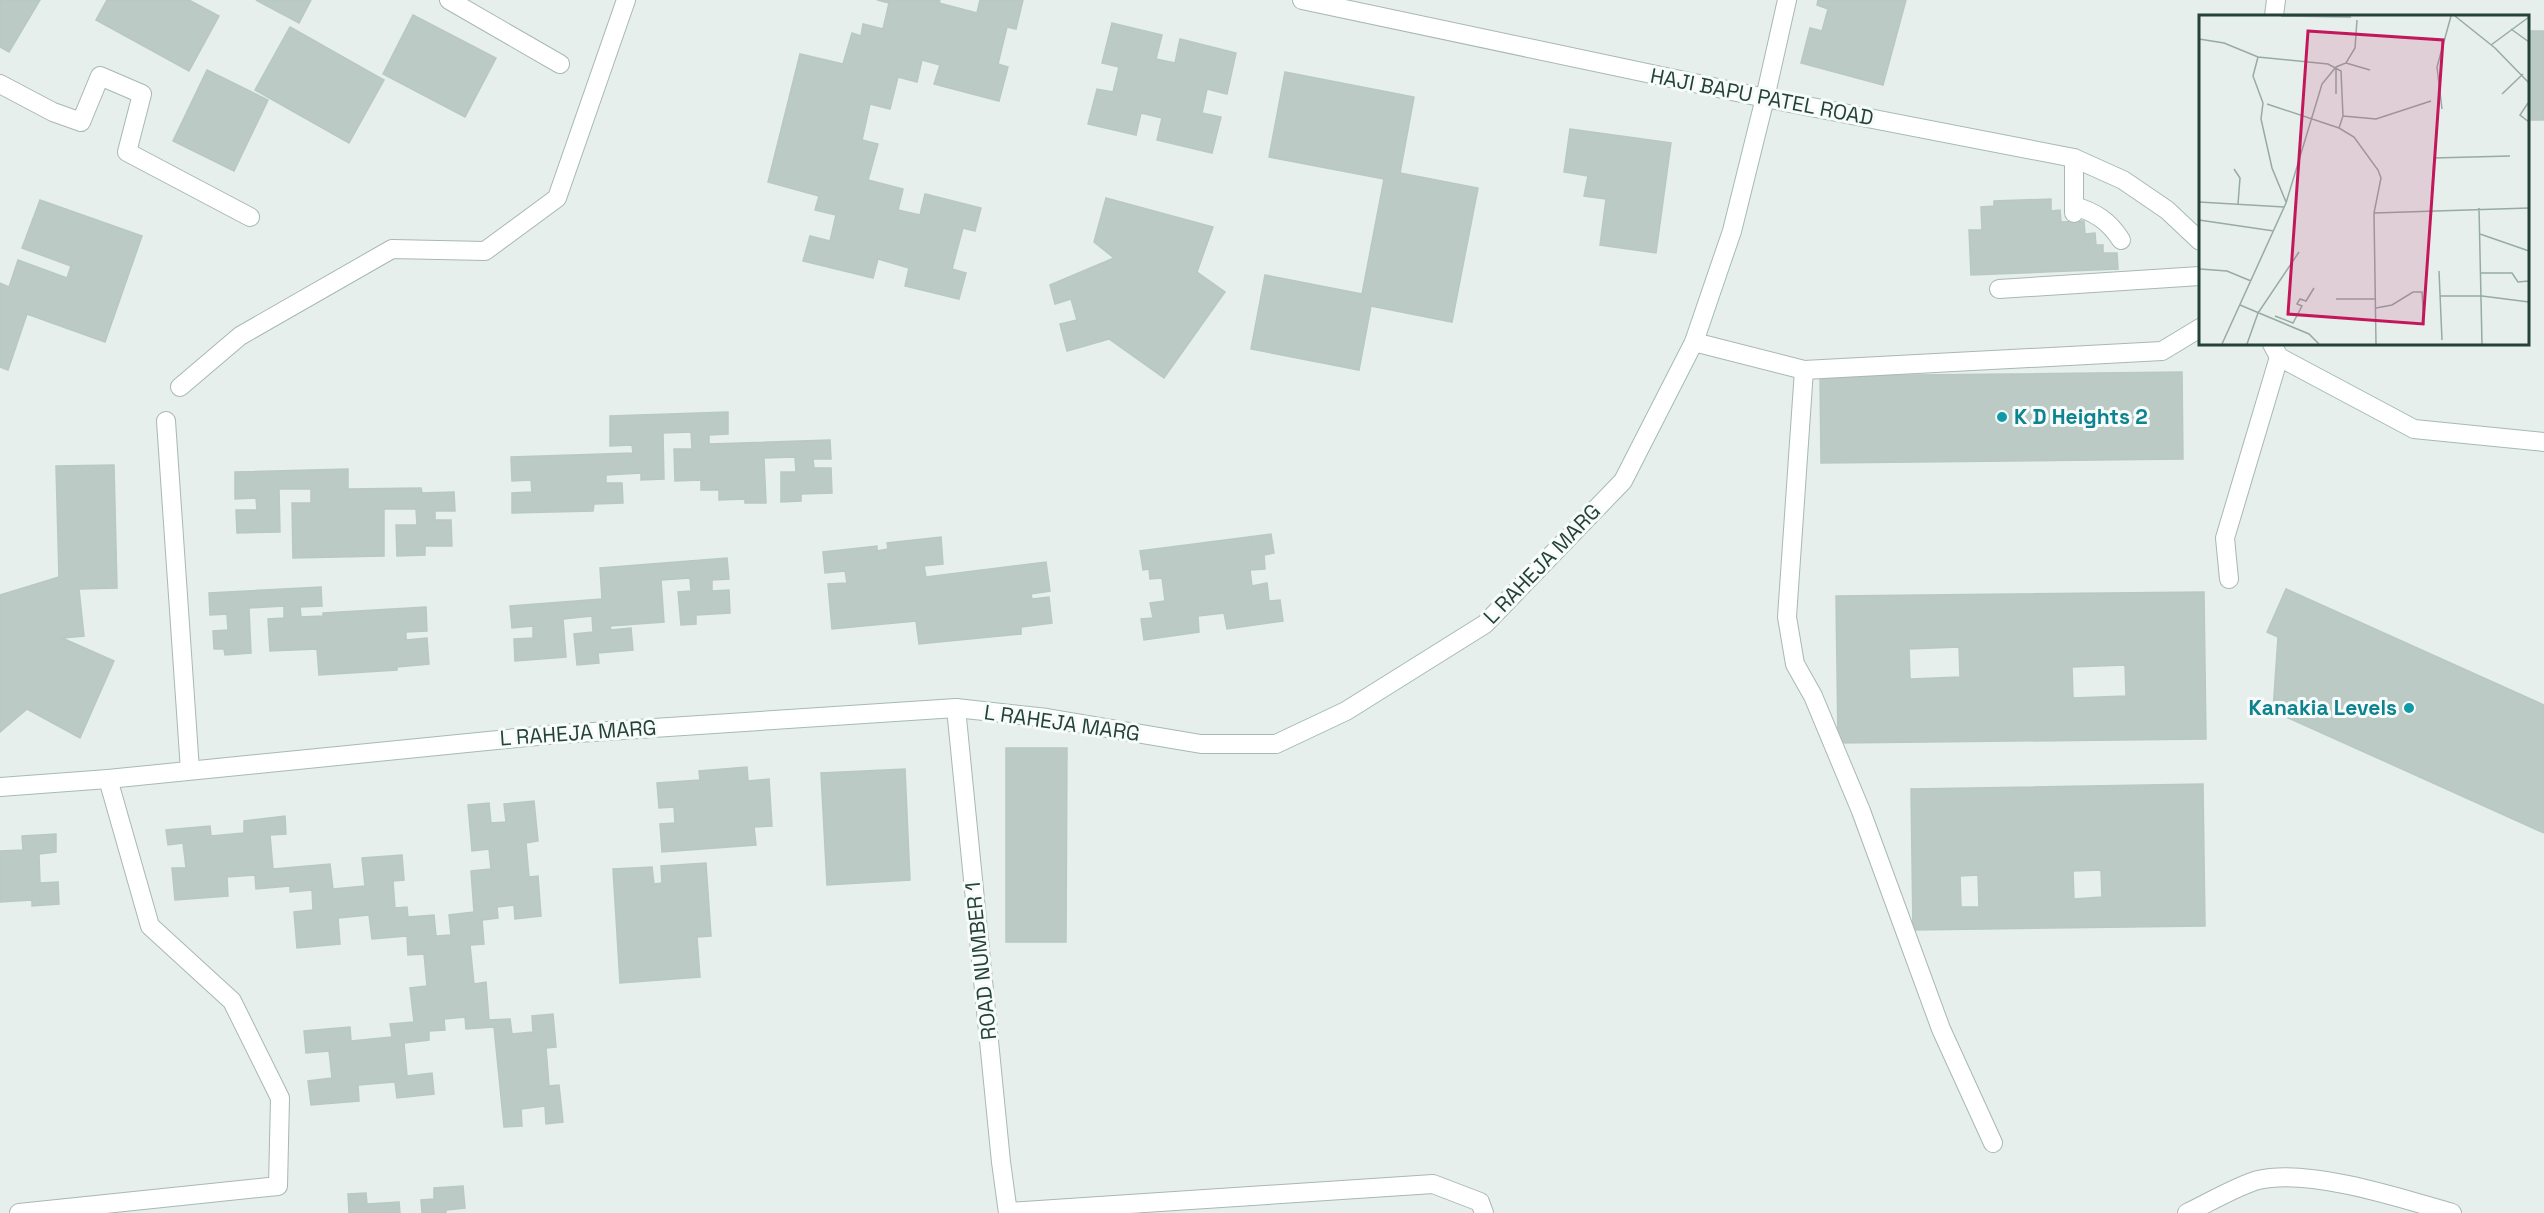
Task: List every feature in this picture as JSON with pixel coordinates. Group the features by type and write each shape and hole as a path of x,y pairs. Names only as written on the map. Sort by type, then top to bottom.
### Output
{"street":[{"path":"449,0 560,64"},
{"path":"180,387 240,336 392,249 485,251 557,198 626,0"},
{"name":"HAJI BAPU PATEL ROAD","path":"1302,0 1765,98 2074,158 2123,180 2167,210 2199,240"},
{"name":"L RAHEJA MARG","path":"0,788 547,735 956,708 1047,718 1201,744 1276,744 1347,711 1485,624 1623,481 1694,342 1732,231 1787,0"},
{"path":"2274,15 2276,0"},
{"path":"0,84 53,112 81,122 100,76 142,94 127,152 250,217"},
{"path":"2074,158 2074,209 2091,211 2105,220 2121,240"},
{"path":"1999,289 2199,276"},
{"path":"1694,342 1804,370 2162,351 2199,329"},
{"path":"2229,579 2226,537 2276,350 2415,429 2544,442"},
{"path":"1804,370 1787,617 1795,664 1813,696 1861,811 1941,1029 1993,1143"},
{"path":"166,421 189,770"},
{"name":"ROAD NUMBER 1","path":"956,708 999,1150 1008,1213"},
{"path":"19,1213 278,1186 280,1098 232,1001 150,926 108,779"},
{"path":"2187,1213 2257,1180 2302,1177 2394,1196 2452,1213"},
{"path":"1008,1213 1433,1184 1480,1202 1484,1213"}],"building":[{"path":"0,0 40,0 9,52 0,47"},
{"path":"107,0 189,0 219,16 189,71 96,20"},
{"path":"256,0 311,0 299,23"},
{"path":"877,0 940,0 939,3 977,13 980,0 1023,0 1016,29 1007,27 998,64 1008,67 999,101 934,84 940,65 922,60 917,82 898,77 890,109 870,104 862,140 878,144 868,180 903,189 898,210 920,215 925,194 981,208 975,231 963,228 952,269 966,273 959,299 905,286 909,268 878,259 873,278 803,261 810,236 830,241 836,215 815,210 819,196 768,182 800,54 843,64 852,33 861,36 863,24 883,29 889,3"},
{"path":"1818,0 1906,0 1883,85 1801,63 1810,28 1822,31 1828,9 1817,5"},
{"path":"413,15 496,58 465,117 383,74"},
{"path":"1112,23 1162,35 1156,59 1175,63 1180,39 1236,53 1227,94 1207,89 1202,113 1221,117 1212,153 1157,140 1162,118 1141,113 1136,135 1088,124 1097,89 1113,92 1119,67 1102,63"},
{"path":"290,27 384,80 349,143 255,90"},
{"path":"2529,31 2544,31 2544,120 2529,120"},
{"path":"207,70 268,100 234,171 173,141"},
{"path":"1285,72 1414,97 1400,173 1478,188 1452,322 1371,306 1359,370 1251,349 1265,275 1362,294 1384,179 1269,157"},
{"path":"1570,129 1671,143 1656,253 1600,245 1606,199 1584,196 1588,176 1564,172"},
{"path":"1106,198 1213,227 1197,272 1225,292 1164,378 1109,339 1067,351 1060,324 1077,320 1071,299 1055,304 1050,285 1114,258 1094,242"},
{"path":"2051,199 2051,211 2060,210 2061,222 2084,221 2085,234 2095,233 2096,245 2103,245 2103,253 2117,253 2118,269 1971,275 1969,230 1982,230 1981,207 1994,206 1994,201"},
{"path":"40,200 142,236 105,342 27,314 8,370 0,367 0,283 9,287 18,260 67,278 71,266 22,248"},
{"name":"K D Heights 2","path":"2182,372 2183,459 1821,463 1820,376"},
{"path":"728,412 728,434 709,435 709,444 830,440 831,459 813,459 814,468 831,468 832,493 801,494 801,501 781,502 781,472 796,472 795,457 764,458 766,503 745,503 745,499 719,500 719,490 701,490 701,480 675,481 674,449 692,449 691,432 663,433 664,479 641,480 641,473 606,475 606,483 622,483 623,503 594,504 593,511 512,513 512,493 532,492 531,480 512,481 511,457 633,453 632,445 610,446 610,416"},
{"path":"114,465 117,588 79,589 84,636 62,638 114,661 80,738 27,709 0,732 0,595 59,577 56,466"},
{"path":"348,469 348,489 421,488 422,493 454,492 455,511 435,511 435,520 451,520 452,546 425,546 425,555 397,556 396,525 417,525 416,509 384,509 384,556 293,558 292,503 311,503 311,489 279,489 280,532 237,533 236,510 257,510 256,498 235,499 235,472"},
{"path":"1271,534 1274,553 1264,555 1265,569 1250,570 1252,586 1267,583 1269,601 1280,600 1283,621 1227,629 1224,613 1198,616 1199,632 1144,640 1141,619 1153,618 1150,603 1165,601 1162,578 1150,579 1149,569 1143,570 1140,551"},
{"path":"941,537 943,564 924,566 926,577 1046,562 1050,591 1031,594 1032,599 1049,597 1052,623 1021,627 1021,634 919,644 916,621 832,629 828,584 847,583 845,571 825,573 823,552 877,546 877,551 888,549 887,543"},
{"path":"727,558 729,579 712,580 712,591 729,590 730,613 696,615 696,624 681,625 678,592 691,591 690,578 661,580 664,622 610,626 611,630 631,628 633,650 598,653 599,663 577,665 574,634 593,632 592,616 563,619 566,657 515,661 514,639 533,638 533,626 512,628 510,606 602,599 600,568"},
{"path":"321,587 322,606 300,607 301,617 323,616 323,613 426,607 427,631 406,632 406,640 427,638 429,664 397,667 397,670 319,675 317,649 270,651 268,619 284,618 284,606 249,608 251,653 225,655 224,649 214,649 213,631 228,630 227,614 210,615 209,593"},
{"name":"Kanakia Levels","path":"2286,589 2544,705 2544,833 2273,711 2278,637 2267,632"},
{"path":"2204,592 2206,739 1838,743 1836,596","holes":["1959,647 1960,677 1910,679 1909,649","2125,665 2126,696 2073,698 2072,667"]},
{"path":"1006,748 1067,748 1066,942 1006,942"},
{"path":"747,767 748,781 769,779 772,826 754,827 756,845 662,852 660,824 675,823 674,807 659,808 657,783 700,780 699,771"},
{"path":"905,769 910,880 827,885 821,773"},
{"path":"2203,784 2205,926 1913,930 1911,789","holes":["2101,870 2102,897 2074,899 2073,871","1978,875 1979,907 1961,907 1960,876"]},
{"path":"534,801 538,841 526,843 529,877 538,876 541,916 515,919 514,905 497,907 498,918 482,920 484,944 470,945 474,984 486,982 489,1020 510,1019 512,1034 533,1032 532,1016 553,1014 556,1047 546,1048 549,1086 559,1085 563,1122 546,1124 545,1106 521,1109 522,1126 504,1127 494,1027 466,1029 465,1017 444,1019 445,1030 429,1031 429,1040 404,1043 407,1076 432,1073 434,1094 397,1098 395,1082 358,1085 359,1101 311,1105 308,1081 332,1078 329,1051 306,1053 304,1031 350,1027 351,1041 392,1037 390,1024 414,1022 410,988 427,986 424,954 408,955 407,936 372,939 369,915 338,918 340,944 297,948 294,912 313,910 312,890 290,892 290,886 256,889 255,875 227,877 228,896 175,900 172,868 186,868 183,843 168,845 166,830 210,826 211,836 244,833 244,821 285,816 286,834 270,835 273,869 330,864 333,889 365,886 362,858 402,855 404,880 393,881 395,908 407,907 408,917 434,915 436,936 451,935 449,915 474,912 471,871 491,869 489,849 472,851 468,805 489,803 491,823 506,822 504,804"},
{"path":"56,834 56,852 39,854 40,883 58,882 59,904 32,906 32,900 0,902 0,851 23,850 22,836"},
{"path":"706,863 711,936 697,937 700,977 620,983 613,869 652,867 654,884 662,883 661,866"},
{"path":"463,1186 465,1208 446,1210 446,1213 422,1213 421,1200 434,1199 434,1188"},
{"path":"366,1193 367,1204 399,1202 400,1213 349,1213 348,1194"}],"place":[{"name":"K D Heights 2","path":"2002,417"},
{"name":"Kanakia Levels","path":"2409,708"}]}
